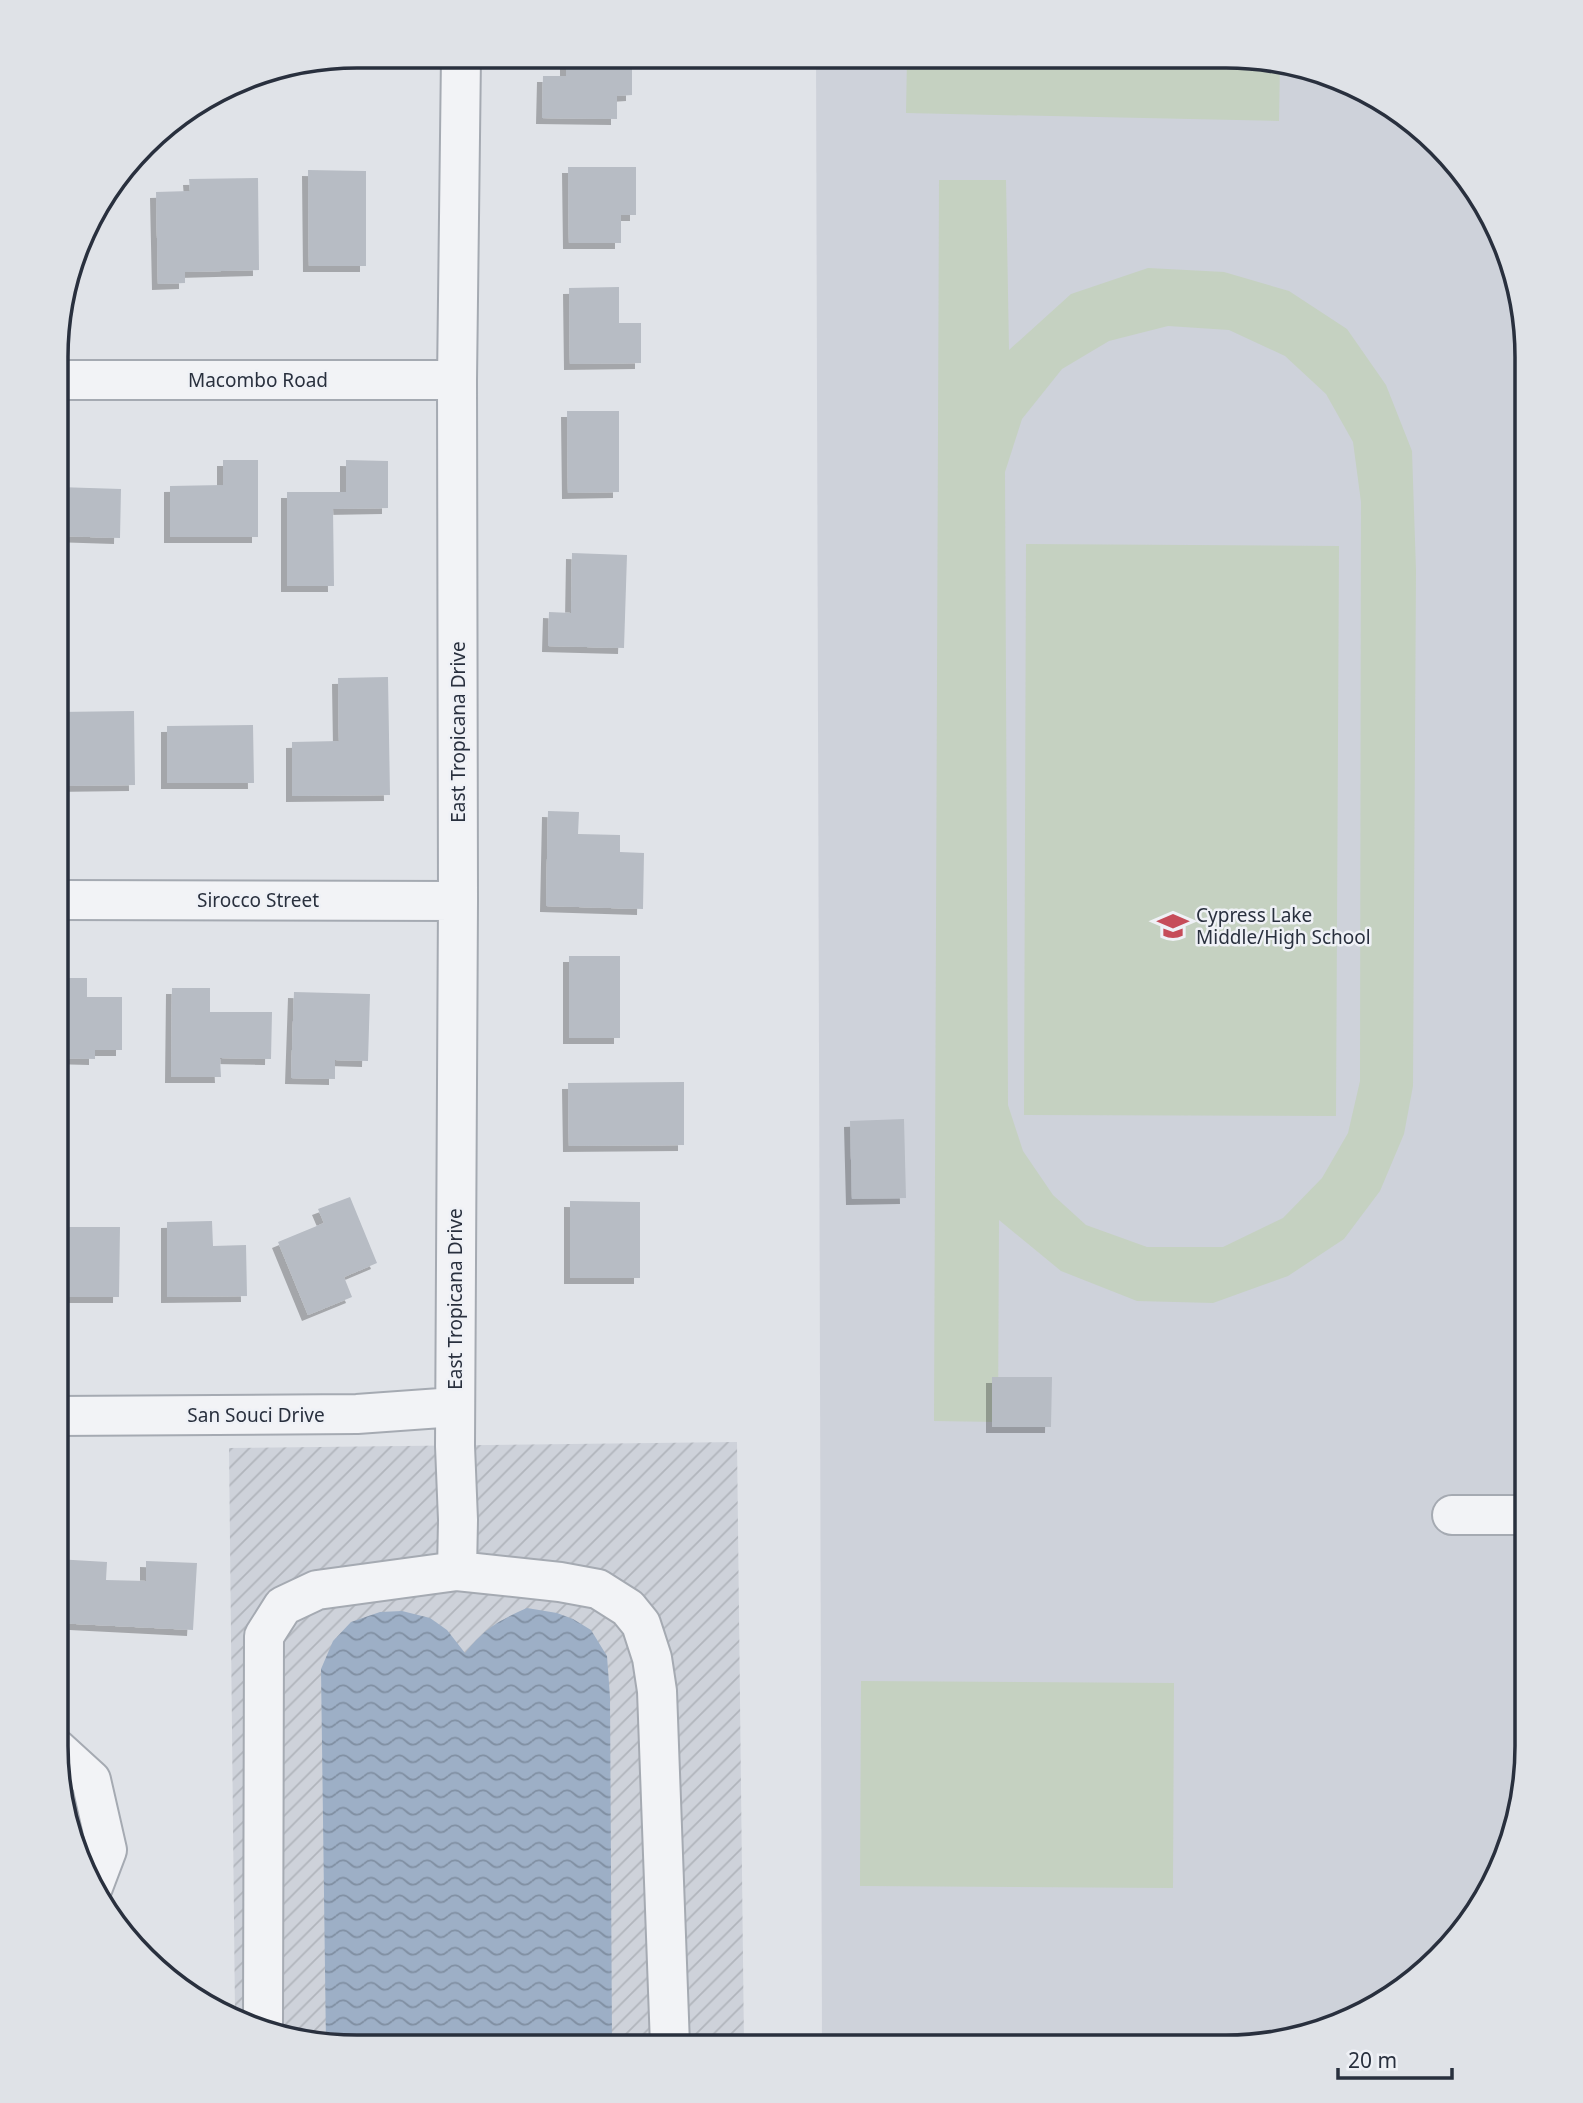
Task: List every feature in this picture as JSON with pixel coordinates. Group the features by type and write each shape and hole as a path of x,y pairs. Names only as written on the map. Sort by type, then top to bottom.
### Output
{"street":[{"name":"East Tropicana Drive","path":"457,1571 457,380 461,68"},
{"name":"Macombo Road","path":"68,380 457,380"},
{"name":"Sirocco Street","path":"68,900 458,901"},
{"name":"San Souci Drive","path":"68,1416 357,1414 455,1407"},
{"path":"1452,1515 1515,1515"},
{"path":"263,2018 264,1636 283,1606 317,1590 457,1571 560,1582 598,1589 628,1608 641,1624 652,1658 657,1691 670,2035"},
{"path":"69,1758 91,1780 107,1850 98,1873"}],"shaded area":[{"name":"Cypress Lake Middle/High School","path":"816,68 1225,68 1300,78 1336,90 1370,107 1402,128 1443,167 1476,213 1493,247 1505,283 1512,320 1515,358 1515,1745 1505,1820 1493,1856 1476,1890 1455,1922 1430,1950 1402,1975 1370,1996 1336,2013 1300,2025 1225,2035 822,2035"},
{"path":"737,1442 744,2035 339,2034 283,2025 235,2007 229,1448"}],"green space":[{"path":"907,68 1225,68 1280,74 1279,121 906,113"},
{"path":"939,180 1006,180 1009,350 1071,294 1148,268 1224,272 1289,291 1347,329 1386,385 1412,451 1416,570 1413,1086 1404,1134 1380,1191 1344,1239 1288,1276 1213,1303 1137,1301 1061,1271 999,1220 998,1422 934,1421","holes":["1168,326 1229,330 1285,356 1326,394 1353,442 1361,502 1360,1081 1348,1133 1322,1178 1283,1218 1223,1247 1147,1247 1086,1225 1053,1195 1023,1151 1008,1105 1005,472 1022,419 1062,369 1109,341"]},
{"path":"1026,544 1339,546 1336,1116 1024,1115"},
{"path":"861,1681 1174,1683 1173,1888 860,1886"}],"water":[{"path":"527,1608 557,1613 573,1619 591,1630 607,1656 610,1697 612,2035 358,2035 326,2033 321,1669 333,1641 351,1622 380,1612 402,1611 430,1618 447,1630 465,1653 479,1637 508,1617"}],"building":[{"path":"566,68 632,68 632,95 617,96 617,119 542,118 543,76 566,76"},
{"path":"568,167 636,167 636,215 621,215 621,243 569,243"},
{"path":"308,170 366,171 366,266 309,266"},
{"path":"258,178 259,270 185,272 185,283 158,284 156,192 190,191 189,179"},
{"path":"619,287 619,323 641,323 641,363 570,364 569,288"},
{"path":"567,411 619,411 619,492 568,493"},
{"path":"223,460 258,460 258,537 170,537 170,486 223,485"},
{"path":"346,460 388,461 388,508 333,509 334,586 287,586 287,492 346,492"},
{"path":"68,487 121,489 120,538 68,536"},
{"path":"572,553 627,555 624,648 548,646 549,612 571,613"},
{"path":"388,677 390,795 292,796 292,742 339,741 338,678"},
{"path":"134,711 135,785 68,786 68,712"},
{"path":"253,725 254,783 167,783 167,726"},
{"path":"548,811 579,812 578,834 620,835 620,852 644,853 643,909 546,906"},
{"path":"569,956 620,956 620,1038 569,1038"},
{"path":"68,978 87,978 87,997 122,997 122,1050 95,1050 95,1059 68,1058"},
{"path":"172,988 210,988 210,1012 272,1012 271,1059 220,1058 221,1077 171,1077"},
{"path":"294,992 370,994 368,1061 335,1060 335,1079 291,1078"},
{"path":"684,1082 684,1145 569,1146 568,1083"},
{"path":"904,1119 906,1198 852,1199 850,1121"},
{"path":"350,1197 377,1263 344,1277 352,1297 308,1315 278,1242 324,1223 318,1209"},
{"path":"570,1201 640,1202 640,1278 570,1278"},
{"path":"212,1221 213,1246 246,1245 247,1296 167,1297 167,1222"},
{"path":"69,1227 120,1227 119,1297 68,1297"},
{"path":"992,1377 1052,1377 1051,1427 992,1427"},
{"path":"68,1560 107,1562 106,1580 146,1581 146,1561 197,1563 193,1630 68,1624"}],"place":[{"name":"Cypress Lake Middle/High School","path":"1173,926"}]}
